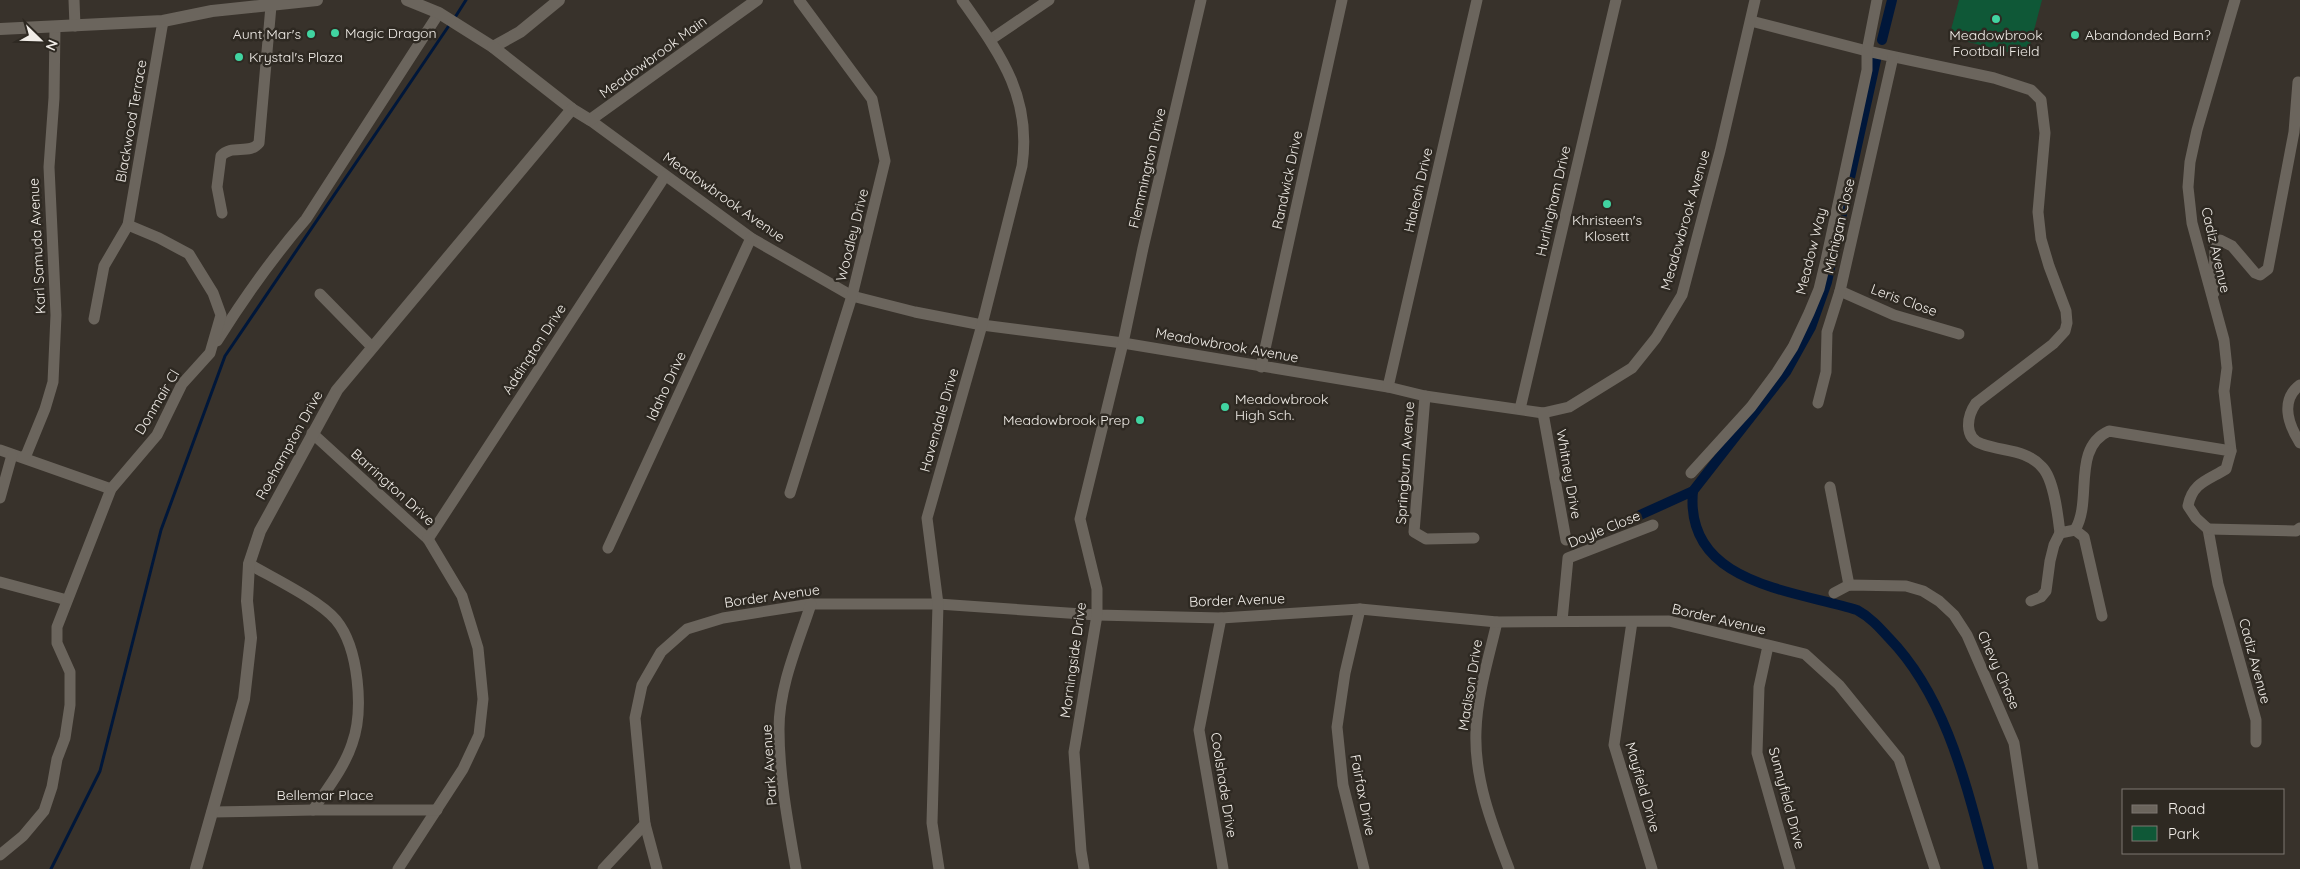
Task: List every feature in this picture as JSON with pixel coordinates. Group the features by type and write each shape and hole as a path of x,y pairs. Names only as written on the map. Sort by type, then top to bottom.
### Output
{"street":[{"path":"74,0 75,26"},
{"path":"0,29 163,21 215,6 271,6 317,0"},
{"name":"Meadowbrook Avenue","path":"406,0 439,14 493,47 572,109 590,120 751,238 852,296 915,312 982,325 1124,343 1388,387 1425,396 1543,413 1569,407 1632,368 1656,338 1682,295 1720,152 1752,21 1755,0"},
{"path":"493,47 520,32 560,0"},
{"name":"Meadowbrook Main","path":"590,120 757,0"},
{"name":"Woodley Drive","path":"790,493 852,296 885,160 872,99 800,0"},
{"name":"Havendale Drive","path":"939,869 932,823 938,604 927,518 982,325 1025,149 1022,116 1014,82 990,40 962,0"},
{"path":"990,40 1049,0"},
{"name":"Flemmington Drive","path":"1124,343 1143,248 1202,0"},
{"name":"Randwick Drive","path":"1261,367 1342,0"},
{"name":"Hialeah Drive","path":"1388,387 1477,0"},
{"name":"Hurlingham Drive","path":"1520,409 1616,0"},
{"name":"Meadow Way","path":"1691,473 1752,407 1778,372 1793,347 1819,289 1867,70 1867,51 1877,0"},
{"name":"Cadiz Avenue","path":"2231,451 2224,391 2226,368 2224,340 2192,223 2188,187 2196,130 2235,0"},
{"path":"222,213 217,187 221,156 228,150 256,147 260,140 271,6"},
{"path":"210,353 245,296 306,219 439,14"},
{"name":"Blackwood Terrace","path":"128,225 163,21"},
{"path":"1752,21 1867,51 1994,78 2031,90 2041,100 2045,133 2038,212 2041,239 2066,311 2067,323 2065,331 2053,344 1976,403 1968,418 1968,429 1973,438 1981,444 2011,450 2033,458 2044,469 2051,484 2060,533 2054,545 2050,561 2046,591 2041,597 2031,601"},
{"name":"Karl Samuda Avenue","path":"0,498 18,456 27,453 45,409 53,382 56,315 49,167 54,98 54,27"},
{"name":"Michigan Close","path":"1818,403 1826,372 1827,332 1840,291 1893,57"},
{"path":"2214,305 2216,245 2220,240 2232,246 2255,272 2260,275 2268,268 2294,132 2298,82"},
{"name":"Roehampton Drive","path":"196,869 244,699 251,638 247,601 249,564 260,531 337,390 371,346 572,109"},
{"name":"Addington Drive","path":"428,539 665,176"},
{"path":"94,319 104,266 128,225"},
{"name":"Donmair Cl","path":"0,856 34,825 44,811 52,787 57,759 68,722 70,704 70,672 57,643 57,627 111,489 157,435 182,384 210,353 220,315 213,293 189,254 159,238 128,225"},
{"name":"Idaho Drive","path":"608,548 751,238"},
{"name":"Leris Close","path":"1840,291 1894,316 1959,334"},
{"path":"320,294 371,346"},
{"name":"Morningside Drive","path":"1084,869 1081,852 1074,752 1097,615 1097,589 1080,519 1124,343"},
{"path":"2300,385 2291,392 2288,403 2294,433 2300,443"},
{"name":"Springburn Avenue","path":"1425,396 1414,532 1426,539 1474,538"},
{"name":"Whitney Drive","path":"1543,413 1566,540"},
{"path":"2075,530 2081,516 2083,477 2090,449 2101,435 2110,431 2231,451 2226,469 2194,487 2190,496 2188,506 2196,518 2208,529 2296,531 2300,528"},
{"name":"Barrington Drive","path":"312,433 428,539 462,596 478,648 483,699 479,735 464,769 398,869"},
{"path":"0,450 111,489"},
{"path":"1830,487 1849,585"},
{"name":"Doyle Close","path":"1562,621 1568,558 1653,525"},
{"name":"Cadiz Avenue","path":"2208,529 2218,584 2256,720 2256,742"},
{"path":"2060,533 2075,530 2084,537 2102,616"},
{"path":"249,564 319,606 335,619 348,638 356,682 357,725 348,753 313,810"},
{"path":"0,582 67,600"},
{"name":"Chevy Chase","path":"1834,593 1849,585 1906,586 1923,591 1939,601 1954,615 1967,635 2014,743 2033,869"},
{"name":"Border Avenue","path":"657,869 645,824 635,718 642,685 661,652 686,629 723,618 811,604 938,604 1097,615 1221,618 1360,609 1497,622 1669,622 1805,654 1839,685 1899,760 1935,869"},
{"name":"Park Avenue","path":"796,869 783,788 779,728 787,677 811,604"},
{"name":"Fairfax Drive","path":"1360,609 1345,673 1337,727 1343,785 1364,869"},
{"name":"Coolshade Drive","path":"1221,618 1200,730 1223,869"},
{"name":"Madison Drive","path":"1497,622 1483,684 1476,732 1480,773 1488,814 1509,869"},
{"name":"Mayfield Drive","path":"1632,622 1614,745 1652,869"},
{"name":"Sunnyfield Drive","path":"1768,646 1759,687 1757,753 1790,869"},
{"name":"Bellemar Place","path":"212,812 437,810"},
{"path":"603,869 645,824"}],"green space":[{"name":"Meadowbrook Football Field","path":"1959,0 2042,0 2027,57 1949,37"}],"waterway":[{"path":"454,19 466,0"},
{"path":"1882,40 1892,0"},
{"path":"51,869 100,771 161,530 225,356 450,24"},
{"path":"1640,515 1693,491 1786,372 1811,327 1827,282 1876,60"},
{"path":"1693,491 1695,522 1706,546 1724,564 1748,578 1775,588 1857,610 1878,626 1909,662 1941,717 1953,746 1989,869"}],"place":[{"name":"Meadowbrook Football Field","path":"1996,19"},
{"name":"Magic Dragon","path":"335,33"},
{"name":"Aunt Mar's","path":"311,34"},
{"name":"Abandonded Barn?","path":"2075,35"},
{"name":"Krystal's Plaza","path":"239,57"},
{"name":"Khristeen's Klosett","path":"1607,204"},
{"name":"Meadowbrook High Sch.","path":"1225,407"},
{"name":"Meadowbrook Prep","path":"1140,420"}]}
